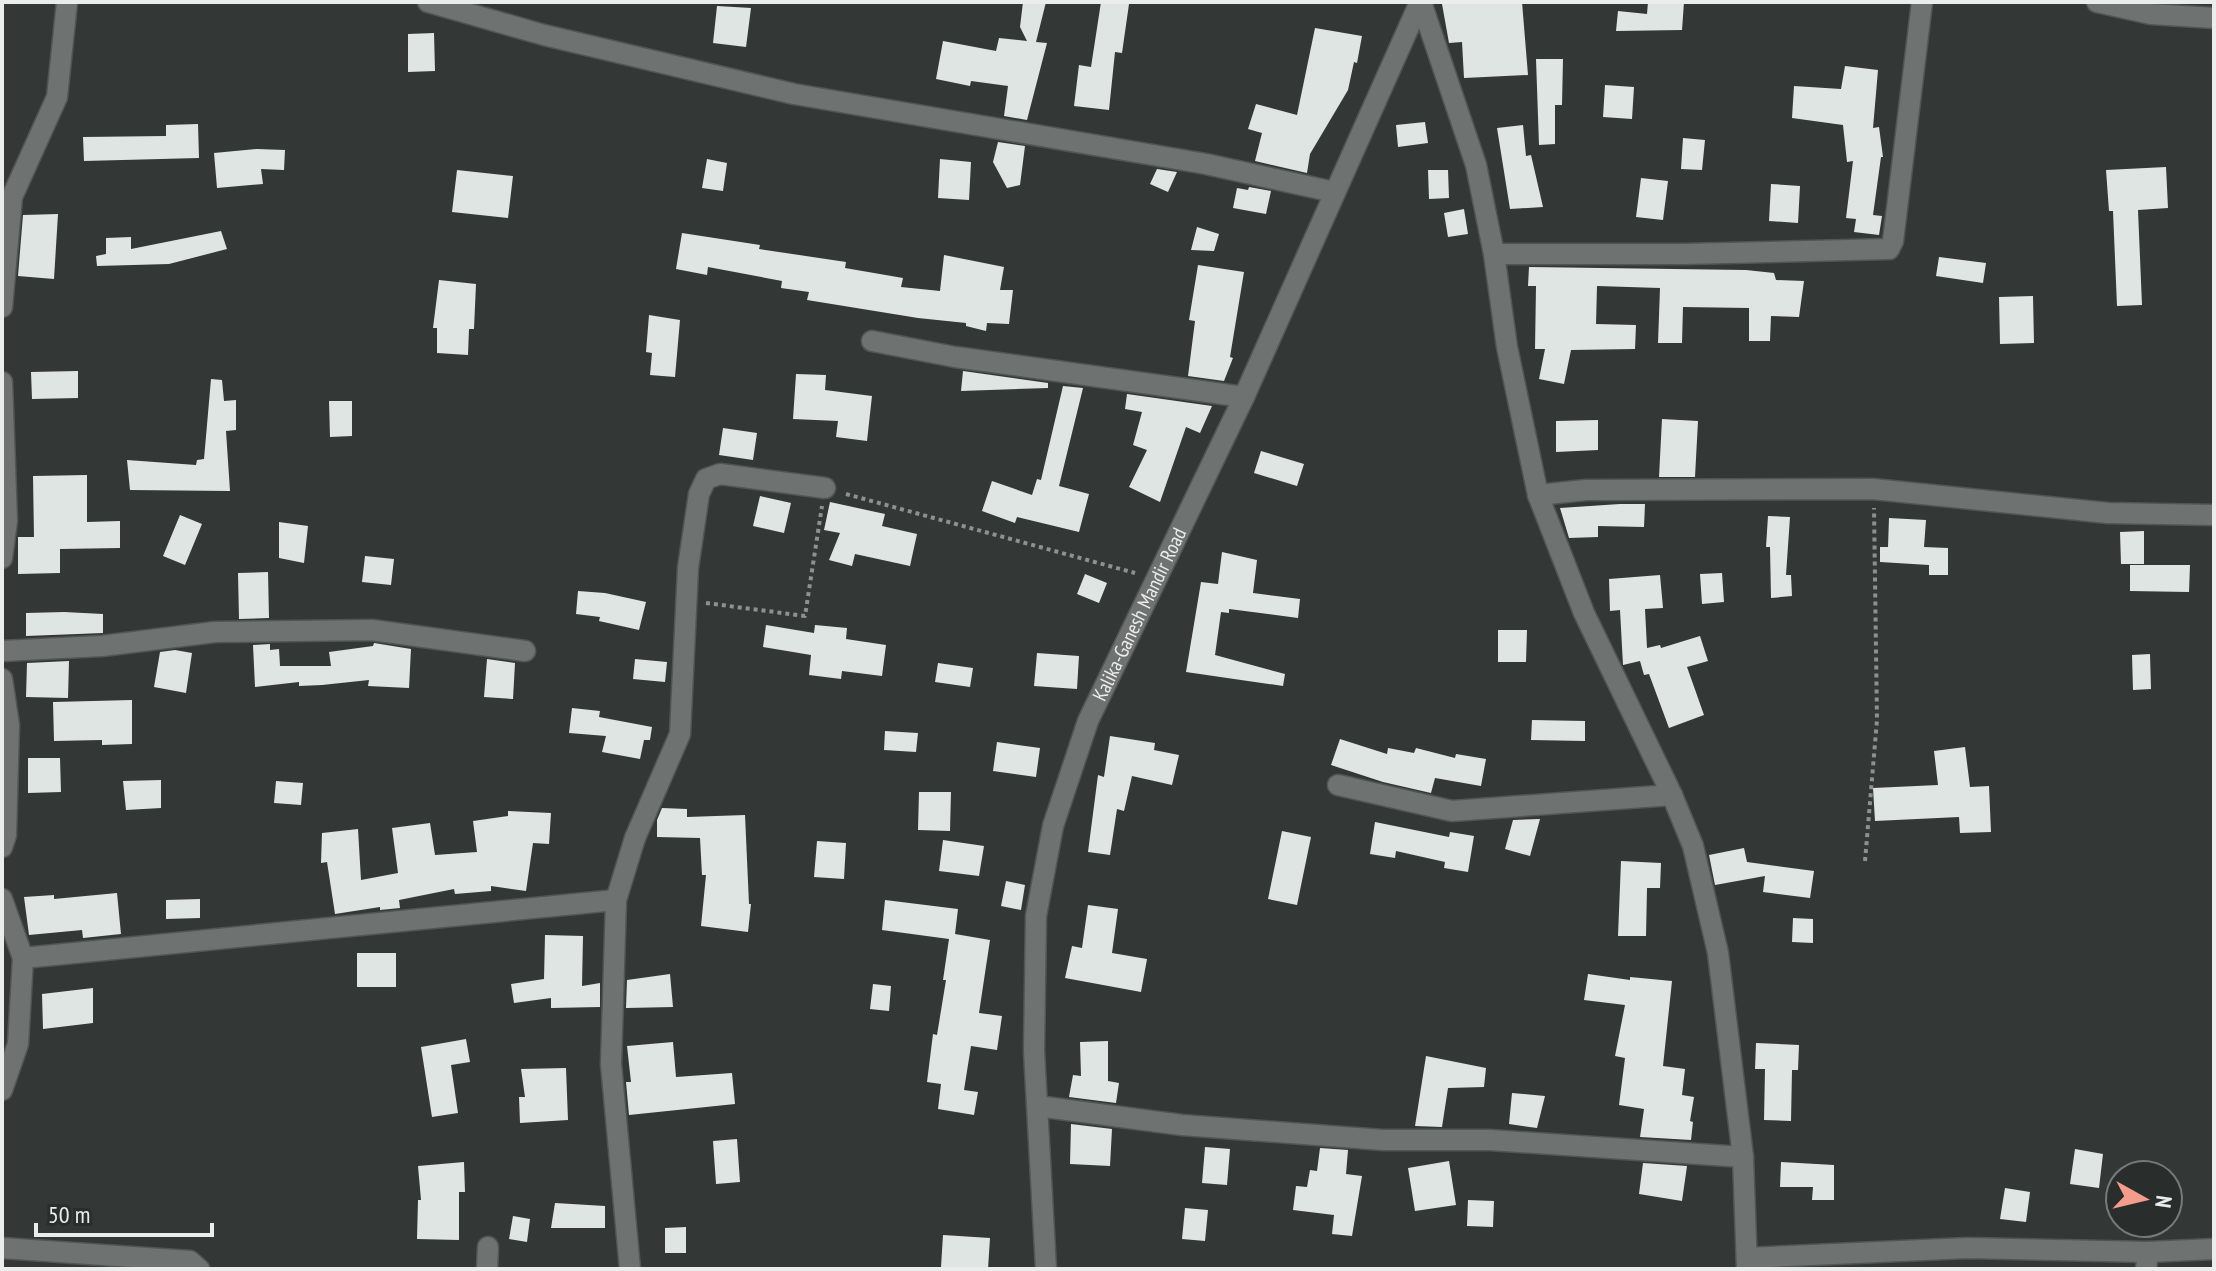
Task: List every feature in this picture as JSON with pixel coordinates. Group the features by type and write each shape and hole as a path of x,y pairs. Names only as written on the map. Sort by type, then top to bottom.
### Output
{"street":[{"path":"2,307 12,197 57,97 67,2"},
{"path":"428,2 544,35 794,94 1206,164 1334,192"},
{"path":"1421,2 1476,165 1494,254 1507,347 1538,495 1584,613 1672,795 1693,846 1718,953 1743,1157 1747,1263 1968,1248 2147,1260 2214,1249"},
{"name":"Kalika-Ganesh Mandir Road","path":"1046,1269 1034,1051 1036,916 1053,826 1088,721 1244,397 1421,2"},
{"path":"1494,254 1867,252 1889,249 1893,241 1922,2"},
{"path":"2097,2 2151,14 2214,18"},
{"path":"872,341 955,357 1244,397"},
{"path":"2,382 7,521 2,558"},
{"path":"630,1269 611,1064 616,900 635,838 680,734 688,568 699,494 706,479 720,474 825,488"},
{"path":"1538,495 1586,490 1873,489 2108,513 2214,515"},
{"path":"2,651 102,646 215,632 372,630 525,651"},
{"path":"2,679 9,725 6,835 2,847"},
{"path":"1338,785 1467,812 1502,806 1672,795"},
{"path":"2,899 23,958 18,1044 2,1090"},
{"path":"23,958 616,900"},
{"path":"1037,1106 1182,1125 1352,1138 1490,1140 1743,1157"},
{"path":"487,1269 488,1247"},
{"path":"2,1248 190,1261 199,1269"}],"path":[{"path":"687,599 805,616 825,488 1156,579"},
{"path":"1865,861 1877,720 1873,489"}],"building":[{"path":"1023,2 1046,2 1036,42 1047,43 1027,120 1004,116 1008,86 971,81 970,86 936,79 943,41 996,51 999,38 1027,41 1020,27"},
{"path":"1101,2 1129,4 1122,53 1115,52 1109,110 1074,106 1079,65 1091,67"},
{"path":"1522,2 1528,75 1464,78 1462,42 1449,43 1442,4"},
{"path":"1648,2 1684,2 1682,30 1616,31 1618,11 1647,14"},
{"path":"717,6 751,8 746,47 713,43"},
{"path":"1315,28 1362,36 1348,90 1310,154 1307,173 1255,161 1262,133 1248,129 1256,104 1297,115"},
{"path":"434,33 435,71 408,72 408,34"},
{"path":"1536,59 1563,59 1562,105 1555,105 1555,144 1539,145"},
{"path":"1845,66 1878,70 1873,128 1879,127 1883,157 1873,215 1882,216 1879,235 1854,232 1856,219 1846,218 1853,161 1847,162 1843,125 1792,118 1794,86 1841,89"},
{"path":"1605,85 1634,87 1632,119 1603,117"},
{"path":"1425,122 1428,143 1398,147 1396,125"},
{"path":"198,124 199,158 84,161 83,137 166,136 166,125"},
{"path":"1523,125 1526,156 1531,155 1543,207 1510,209 1497,128"},
{"path":"1683,138 1705,140 1702,170 1681,169"},
{"path":"998,142 1025,146 1020,185 1007,188 993,162"},
{"path":"285,150 284,170 261,169 263,184 217,188 214,153"},
{"path":"707,159 727,163 723,191 702,188"},
{"path":"940,159 971,162 969,200 938,198"},
{"path":"2166,167 2168,208 2138,210 2142,305 2117,306 2113,211 2109,211 2106,170"},
{"path":"1157,169 1177,172 1168,192 1150,184"},
{"path":"457,170 513,176 508,218 452,212"},
{"path":"1428,170 1448,170 1449,198 1429,199"},
{"path":"1641,178 1668,181 1663,220 1636,217"},
{"path":"1771,184 1800,186 1798,223 1769,221"},
{"path":"1249,187 1271,191 1266,214 1233,208 1237,188 1248,190"},
{"path":"1464,209 1468,234 1448,237 1444,213"},
{"path":"58,214 54,279 18,276 23,215"},
{"path":"1197,227 1219,234 1214,251 1191,250"},
{"path":"221,231 227,249 169,264 97,266 96,256 106,254 106,238 131,237 131,249"},
{"path":"682,233 846,262 845,268 903,278 901,287 940,291 944,255 1004,267 1000,290 1013,290 1009,324 987,323 986,331 966,326 966,323 807,300 809,292 781,288 782,281 708,267 707,275 676,269"},
{"path":"1939,257 1986,263 1983,283 1936,276"},
{"path":"1198,265 1244,272 1230,357 1233,358 1224,381 1188,376 1195,321 1189,320"},
{"path":"1529,267 1746,270 1774,273 1776,280 1804,281 1799,317 1771,316 1770,341 1749,341 1749,308 1683,307 1682,343 1658,343 1660,288 1597,286 1596,324 1636,325 1635,349 1571,350 1564,384 1539,379 1545,349 1535,349 1536,286 1528,286"},
{"path":"439,280 476,284 474,329 469,329 468,355 437,353 437,328 433,328"},
{"path":"2033,296 2034,343 2000,344 1999,297"},
{"path":"649,315 680,320 675,377 650,375 652,353 646,352"},
{"path":"78,371 78,398 32,399 31,372"},
{"path":"963,371 1048,383 1048,388 961,391"},
{"path":"796,374 826,375 825,390 872,396 867,441 836,437 838,421 793,419"},
{"path":"211,379 222,380 224,401 236,400 236,430 226,431 230,491 130,490 127,460 196,465 197,460 204,459"},
{"path":"1063,386 1083,388 1059,486 1089,494 1079,532 1017,517 1015,523 982,511 992,481 1032,495 1037,479 1041,480"},
{"path":"1127,394 1212,406 1200,433 1186,427 1160,502 1129,487 1147,450 1133,445 1142,412 1125,409"},
{"path":"329,401 352,401 352,436 330,437"},
{"path":"1662,419 1698,421 1695,477 1659,477"},
{"path":"1598,420 1598,450 1556,452 1556,421"},
{"path":"723,428 757,433 753,460 719,455"},
{"path":"1261,451 1304,464 1297,486 1254,473"},
{"path":"87,475 87,522 120,521 120,548 60,549 60,573 18,574 18,537 34,537 33,476"},
{"path":"760,496 791,503 784,533 753,526"},
{"path":"830,502 885,514 882,526 917,534 910,566 855,554 852,566 829,560 840,533 824,530"},
{"path":"1645,504 1644,527 1598,526 1598,537 1569,538 1560,508"},
{"path":"180,515 202,524 185,565 163,556"},
{"path":"1768,516 1790,517 1786,575 1791,575 1792,596 1771,598 1770,547 1766,547"},
{"path":"1889,518 1926,520 1924,547 1948,548 1948,575 1929,575 1929,565 1880,562 1880,547 1888,547"},
{"path":"279,522 308,526 304,563 279,558"},
{"path":"2144,531 2144,564 2121,564 2120,532"},
{"path":"1222,552 1257,560 1253,593 1300,599 1298,618 1229,609 1229,613 1221,612 1215,655 1285,674 1283,686 1186,672 1201,582 1218,584"},
{"path":"365,556 394,559 391,585 362,582"},
{"path":"2130,565 2190,565 2189,592 2130,591"},
{"path":"268,572 269,618 239,619 238,573"},
{"path":"1722,573 1724,602 1702,604 1700,574"},
{"path":"1085,574 1107,583 1099,603 1077,594"},
{"path":"1660,575 1663,608 1645,609 1647,648 1660,645 1661,648 1700,636 1708,661 1687,667 1704,715 1669,728 1649,674 1644,675 1640,661 1623,665 1620,610 1610,611 1609,579"},
{"path":"578,591 646,602 639,630 599,621 600,617 576,614"},
{"path":"26,613 103,614 103,633 26,636"},
{"path":"766,625 814,633 815,625 847,628 846,639 886,645 882,676 842,671 841,679 809,675 811,655 763,647"},
{"path":"1498,630 1527,630 1526,662 1498,662"},
{"path":"374,643 411,649 409,688 368,686 369,680 255,687 253,645 270,644 270,650 279,649 280,666 331,666 329,652 373,646"},
{"path":"175,650 192,653 186,693 154,687 160,652"},
{"path":"1037,653 1079,656 1077,689 1034,686"},
{"path":"2150,654 2151,689 2133,690 2132,655"},
{"path":"487,659 515,663 513,699 484,697"},
{"path":"635,659 667,662 665,682 633,679"},
{"path":"69,661 68,698 26,697 27,663"},
{"path":"938,663 973,668 970,687 935,682"},
{"path":"132,700 132,744 102,745 102,740 54,741 53,702"},
{"path":"572,708 600,711 599,717 652,727 650,740 644,740 640,759 602,752 606,736 569,733"},
{"path":"1532,720 1585,721 1585,741 1531,740"},
{"path":"885,731 918,733 916,752 884,750"},
{"path":"1110,736 1155,743 1154,750 1179,755 1172,785 1132,776 1124,811 1117,809 1110,855 1088,852 1098,775 1104,777"},
{"path":"1340,739 1387,754 1388,748 1414,753 1416,748 1455,758 1456,754 1486,759 1481,786 1435,778 1431,793 1331,765"},
{"path":"997,742 1040,748 1036,777 993,771"},
{"path":"1965,747 1970,787 1989,786 1991,832 1960,833 1959,817 1875,821 1873,788 1938,785 1934,751"},
{"path":"28,758 60,758 61,792 28,793"},
{"path":"161,780 161,808 126,810 123,781"},
{"path":"276,781 303,783 301,805 274,803"},
{"path":"919,792 951,792 950,831 918,830"},
{"path":"662,808 687,809 687,817 745,815 751,904 748,932 701,926 706,875 702,875 700,838 657,837 657,820"},
{"path":"508,811 551,813 549,844 533,843 526,891 491,886 491,891 455,894 454,889 399,900 400,908 380,910 380,907 335,914 327,862 321,863 322,833 358,829 361,880 398,873 392,828 430,823 435,855 477,852 473,821 508,816"},
{"path":"1540,819 1530,856 1505,849 1513,820"},
{"path":"1375,822 1449,837 1450,832 1474,836 1468,872 1444,868 1445,862 1396,851 1395,858 1370,854"},
{"path":"1282,831 1311,837 1297,905 1268,899"},
{"path":"943,840 984,846 979,876 939,871"},
{"path":"817,841 846,843 844,879 814,877"},
{"path":"1744,848 1747,862 1814,871 1810,898 1763,892 1765,876 1715,885 1709,855"},
{"path":"1621,861 1661,863 1660,888 1647,888 1646,936 1618,936"},
{"path":"1006,881 1025,885 1021,910 1001,906"},
{"path":"117,893 121,934 83,938 82,930 29,935 24,897 54,895 54,899"},
{"path":"200,899 200,918 166,919 166,900"},
{"path":"885,900 958,909 955,934 990,940 979,1013 1002,1016 997,1050 971,1046 964,1090 978,1092 974,1115 938,1109 941,1084 927,1082 933,1034 937,1035 946,980 943,980 949,939 882,930"},
{"path":"1088,905 1118,909 1112,953 1147,959 1141,992 1065,978 1072,946 1082,948"},
{"path":"1793,918 1813,919 1813,943 1792,942"},
{"path":"545,935 583,936 582,986 600,983 600,1007 551,1008 551,998 514,1003 511,984 544,979"},
{"path":"357,953 396,953 396,987 357,987"},
{"path":"670,974 673,1007 626,1008 627,980"},
{"path":"1588,974 1630,980 1630,977 1672,981 1663,1066 1685,1069 1682,1095 1694,1097 1691,1140 1640,1137 1644,1109 1619,1105 1625,1058 1615,1056 1625,1005 1584,1000"},
{"path":"873,984 891,986 889,1011 870,1009"},
{"path":"93,988 93,1023 43,1029 42,994"},
{"path":"466,1039 470,1062 451,1065 458,1113 432,1117 421,1047"},
{"path":"1108,1041 1108,1081 1119,1083 1116,1103 1069,1097 1073,1075 1081,1076 1080,1042"},
{"path":"673,1042 676,1077 732,1073 735,1104 629,1115 626,1082 631,1082 627,1046"},
{"path":"1756,1043 1799,1045 1798,1070 1792,1070 1791,1121 1764,1120 1765,1069 1755,1069"},
{"path":"1426,1056 1486,1068 1484,1087 1448,1088 1442,1127 1415,1126"},
{"path":"566,1068 568,1120 520,1123 519,1097 525,1097 521,1069"},
{"path":"1512,1093 1545,1096 1537,1128 1509,1124"},
{"path":"1071,1124 1112,1129 1110,1166 1070,1164"},
{"path":"737,1139 740,1182 716,1184 713,1141"},
{"path":"1205,1147 1230,1149 1227,1185 1202,1183"},
{"path":"1320,1148 1348,1150 1346,1174 1362,1176 1352,1236 1332,1234 1334,1215 1293,1210 1296,1186 1307,1187 1310,1170 1317,1171"},
{"path":"2075,1149 2103,1154 2099,1188 2070,1184"},
{"path":"1449,1161 1456,1205 1415,1211 1408,1168"},
{"path":"464,1162 465,1192 459,1192 459,1240 417,1239 418,1200 421,1200 418,1166"},
{"path":"1781,1162 1834,1165 1834,1200 1812,1200 1813,1187 1780,1187"},
{"path":"1643,1163 1687,1166 1682,1201 1639,1194"},
{"path":"2005,1188 2030,1192 2026,1222 2000,1219"},
{"path":"1468,1200 1494,1201 1493,1227 1467,1226"},
{"path":"555,1203 605,1206 605,1228 551,1228"},
{"path":"1185,1208 1208,1210 1205,1241 1182,1239"},
{"path":"513,1216 530,1219 527,1242 509,1239"},
{"path":"686,1227 686,1253 665,1253 665,1228"},
{"path":"943,1235 990,1238 988,1269 941,1267"}]}
